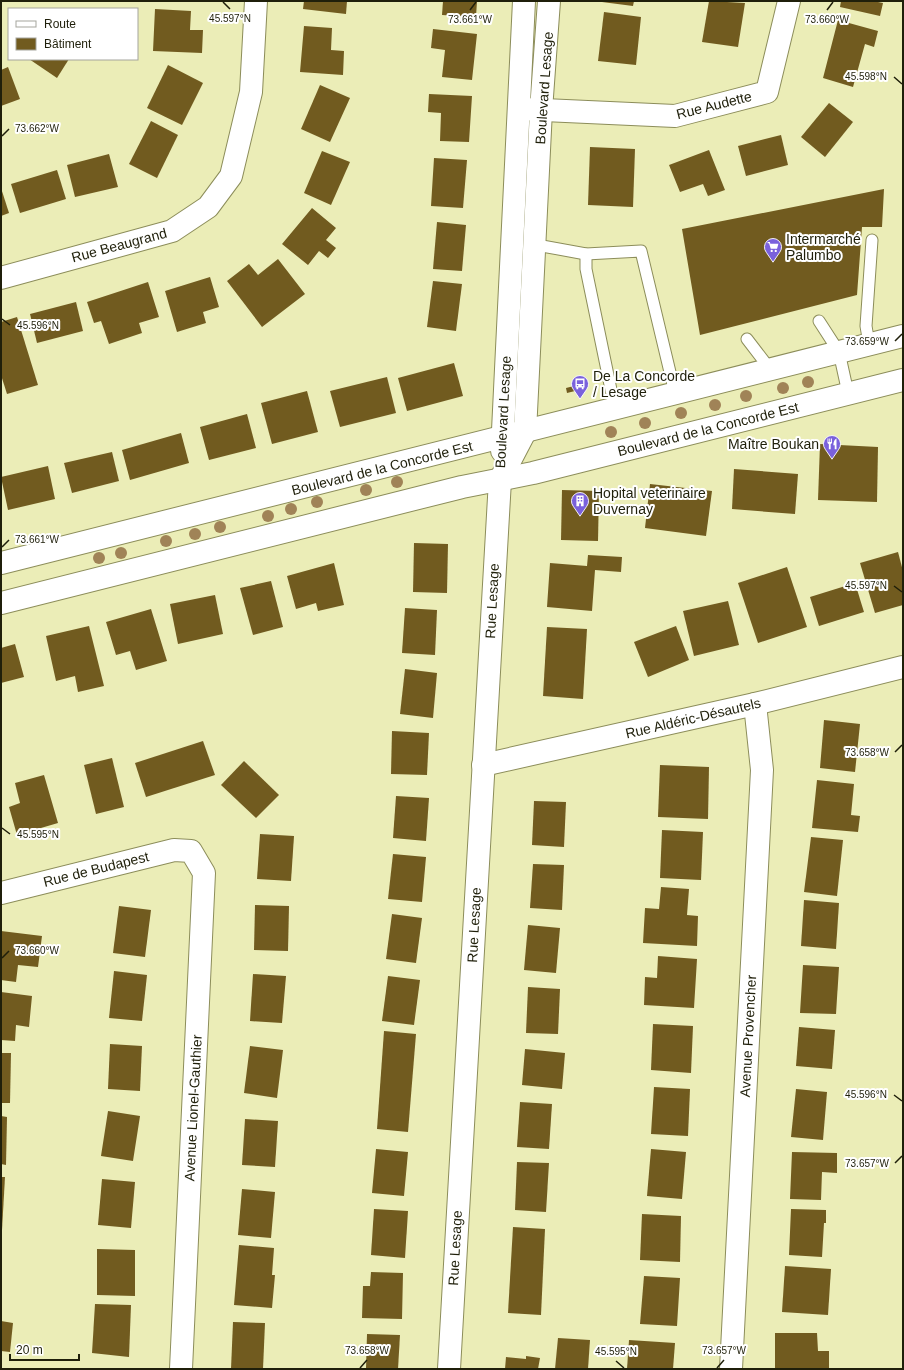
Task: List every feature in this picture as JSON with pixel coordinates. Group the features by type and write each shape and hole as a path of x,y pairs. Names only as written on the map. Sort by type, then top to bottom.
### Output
{"street":[{"name":"Rue Beaugrand","path":"1,278 172,231 208,207 231,176 251,92 256,1"},
{"name":"Boulevard Lesage","path":"500,480 524,1"},
{"name":"Boulevard Lesage","path":"500,480 525,432 541,110 549,1"},
{"name":"Rue Audette","path":"519,109 676,116 767,92 789,1"},
{"name":"Boulevard de la Concorde Est","path":"1,564 903,336"},
{"name":"Boulevard de la Concorde Est","path":"1,604 455,489 500,480 903,380"},
{"name":"Rue Lesage","path":"449,1369 500,480"},
{"name":"Rue Aldéric-Désautels","path":"483,764 756,704 903,667"},
{"name":"Avenue Provencher","path":"731,1369 762,770 756,704"},
{"name":"Rue de Budapest","path":"1,893 174,850 191,851"},
{"name":"Avenue Lionel-Gauthier","path":"181,1369 204,873 191,851"}],"lane":[{"path":"869,344 866,326 872,240"},
{"path":"512,243 535,244 558,250 586,254 641,251 675,393"},
{"path":"586,254 586,269 615,409"},
{"path":"818,321 839,352 848,393"},
{"path":"748,339 770,369"}],"building":[{"path":"304,1 347,1 346,14 303,9"},
{"path":"443,1 477,1 476,17 442,15"},
{"path":"602,1 634,1 633,6"},
{"path":"709,1 745,3 738,47 702,42"},
{"path":"841,1 873,1 883,3 880,16 840,7"},
{"path":"155,9 191,11 190,30 203,30 202,53 153,51"},
{"path":"604,12 641,17 636,65 598,61"},
{"path":"838,20 878,31 874,47 865,44 853,87 823,78"},
{"path":"304,26 332,28 331,50 344,51 343,75 300,72"},
{"path":"433,29 477,34 472,80 442,77 445,50 431,48"},
{"path":"30,60 68,60 57,78"},
{"path":"168,65 203,83 182,125 147,108"},
{"path":"8,67 20,99 1,106 1,70"},
{"path":"320,85 350,98 330,142 301,129"},
{"path":"429,94 472,96 469,142 440,141 441,113 428,112"},
{"path":"829,103 853,122 825,157 801,137"},
{"path":"151,121 178,135 157,178 129,164"},
{"path":"781,135 788,165 746,176 738,146"},
{"path":"590,147 635,149 633,207 588,205"},
{"path":"709,150 725,190 708,196 703,184 680,192 669,165"},
{"path":"322,151 350,162 331,205 304,193"},
{"path":"109,154 118,187 75,197 67,165"},
{"path":"434,158 467,160 463,208 431,206"},
{"path":"57,170 66,199 20,213 11,184"},
{"path":"1,188 9,213 1,216"},
{"name":"Intermarché Palumbo","path":"884,189 882,227 862,227 857,295 700,335 682,229"},
{"path":"312,208 336,228 326,240 336,248 328,258 319,251 308,265 282,244"},
{"path":"437,222 466,225 462,271 433,269"},
{"path":"278,259 305,294 262,327 227,281 249,264 258,275"},
{"path":"210,277 219,307 203,312 206,323 177,332 165,291"},
{"path":"433,281 462,284 456,331 427,327"},
{"path":"148,282 159,317 139,323 142,333 109,344 101,321 94,323 87,302"},
{"path":"76,302 83,331 37,343 30,314"},
{"path":"17,317 38,385 7,394 1,375 1,322"},
{"path":"454,363 463,396 407,411 398,378"},
{"path":"387,377 396,413 340,427 330,391"},
{"path":"578,385 579,390 567,393 566,388"},
{"path":"307,391 318,432 272,444 261,403"},
{"path":"247,414 256,448 209,460 200,427"},
{"path":"181,433 189,463 130,480 122,450"},
{"path":"820,444 878,447 877,502 818,500"},
{"path":"112,452 119,481 72,493 64,463"},
{"path":"48,466 55,499 8,510 1,477"},
{"path":"734,469 798,474 795,514 732,509"},
{"path":"650,484 712,491 706,536 645,528"},
{"name":"Hopital veterinaire Duvernay","path":"562,490 599,491 598,541 561,540"},
{"path":"414,543 448,544 447,593 413,592"},
{"path":"898,552 903,571 903,605 875,613 860,563"},
{"path":"588,555 622,557 621,572 595,570 592,611 547,607 550,563 587,566"},
{"path":"334,563 344,605 318,611 316,603 296,609 287,576"},
{"path":"787,567 807,627 758,643 738,583"},
{"path":"271,581 283,627 253,635 240,588"},
{"path":"855,583 864,612 819,626 810,597"},
{"path":"215,595 223,634 178,644 170,604"},
{"path":"728,601 739,645 694,656 683,611"},
{"path":"405,608 437,610 435,655 402,653"},
{"path":"151,609 167,661 136,670 130,651 116,655 106,622"},
{"path":"89,626 104,686 78,692 75,676 56,681 46,636"},
{"path":"676,626 689,660 648,677 634,642"},
{"path":"547,627 587,629 583,699 543,696"},
{"path":"15,644 24,677 1,683 1,648"},
{"path":"405,669 437,673 433,718 400,714"},
{"path":"824,720 860,724 855,772 820,768"},
{"path":"392,731 429,733 427,775 391,774"},
{"path":"203,741 215,775 146,797 135,763"},
{"path":"112,758 124,807 96,814 84,765"},
{"path":"244,761 279,795 256,818 221,785"},
{"path":"660,765 709,767 708,819 658,817"},
{"path":"44,775 58,823 17,835 9,807 20,803 15,783"},
{"path":"817,780 854,784 851,815 860,816 858,832 812,828"},
{"path":"396,796 429,798 426,841 393,838"},
{"path":"534,801 566,802 564,847 532,845"},
{"path":"662,830 703,832 701,880 660,878"},
{"path":"260,834 294,836 291,881 257,879"},
{"path":"811,837 843,840 837,896 804,892"},
{"path":"393,854 426,857 422,902 388,899"},
{"path":"533,864 564,865 562,910 530,908"},
{"path":"661,887 689,889 687,915 698,916 697,946 643,943 645,908 659,909"},
{"path":"804,900 839,903 836,949 801,946"},
{"path":"255,905 289,906 288,951 254,950"},
{"path":"119,906 151,910 145,957 113,953"},
{"path":"392,914 422,918 416,963 386,959"},
{"path":"528,925 560,928 556,973 524,970"},
{"path":"1,931 42,936 38,967 18,965 16,982 1,980"},
{"path":"658,956 697,959 694,1008 644,1005 645,977 657,978"},
{"path":"803,965 839,967 836,1014 800,1013"},
{"path":"114,971 147,975 142,1021 109,1018"},
{"path":"253,974 286,976 282,1023 250,1021"},
{"path":"388,976 420,980 414,1025 382,1021"},
{"path":"528,987 560,989 558,1034 526,1033"},
{"path":"1,992 32,996 29,1027 16,1025 15,1041 1,1040"},
{"path":"653,1024 693,1026 691,1073 651,1070"},
{"path":"799,1027 835,1030 832,1069 796,1066"},
{"path":"384,1031 416,1034 408,1132 377,1129"},
{"path":"110,1044 142,1046 140,1091 108,1089"},
{"path":"250,1046 283,1050 277,1098 244,1093"},
{"path":"525,1049 565,1053 562,1089 522,1085"},
{"path":"1,1053 11,1053 10,1103 1,1103"},
{"path":"654,1087 690,1089 688,1136 651,1134"},
{"path":"796,1089 827,1092 823,1140 791,1137"},
{"path":"520,1102 552,1104 549,1149 517,1147"},
{"path":"108,1111 140,1116 133,1161 101,1156"},
{"path":"1,1116 7,1117 6,1165 1,1164"},
{"path":"245,1119 278,1121 275,1167 242,1165"},
{"path":"376,1149 408,1152 404,1196 372,1193"},
{"path":"651,1149 686,1152 682,1199 647,1196"},
{"path":"792,1152 837,1153 837,1173 822,1172 821,1200 790,1199"},
{"path":"517,1162 549,1163 546,1212 515,1210"},
{"path":"1,1177 5,1177 2,1230 1,1230"},
{"path":"102,1179 135,1182 131,1228 98,1225"},
{"path":"242,1189 275,1192 271,1238 238,1235"},
{"path":"374,1209 408,1211 405,1258 371,1255"},
{"path":"791,1209 826,1210 822,1257 789,1255"},
{"path":"642,1214 681,1216 680,1262 640,1260"},
{"path":"513,1227 545,1229 541,1315 508,1313"},
{"path":"239,1245 274,1248 272,1275 275,1275 272,1308 234,1305"},
{"path":"97,1249 135,1250 135,1296 97,1295"},
{"path":"785,1266 831,1269 828,1315 782,1312"},
{"path":"371,1272 403,1273 402,1319 362,1318 363,1286 370,1286"},
{"path":"644,1276 680,1278 677,1326 640,1324"},
{"path":"95,1304 131,1305 129,1357 92,1353"},
{"path":"1,1321 13,1323 10,1352 1,1351"},
{"path":"233,1322 265,1323 263,1369 231,1369"},
{"path":"775,1333 817,1333 818,1351 829,1351 829,1369 775,1369"},
{"path":"367,1334 400,1335 398,1369 366,1369"},
{"path":"558,1338 590,1340 588,1369 555,1369"},
{"path":"629,1340 675,1343 673,1369 627,1369"},
{"path":"526,1356 540,1358 538,1369 505,1369 506,1357 526,1359"}],"place":[{"name":"Intermarché Palumbo","path":"773,262"},
{"name":"De La Concorde / Lesage","path":"580,399"},
{"name":"Maître Boukan","path":"832,459"},
{"name":"Hopital veterinaire Duvernay","path":"580,516"}]}
